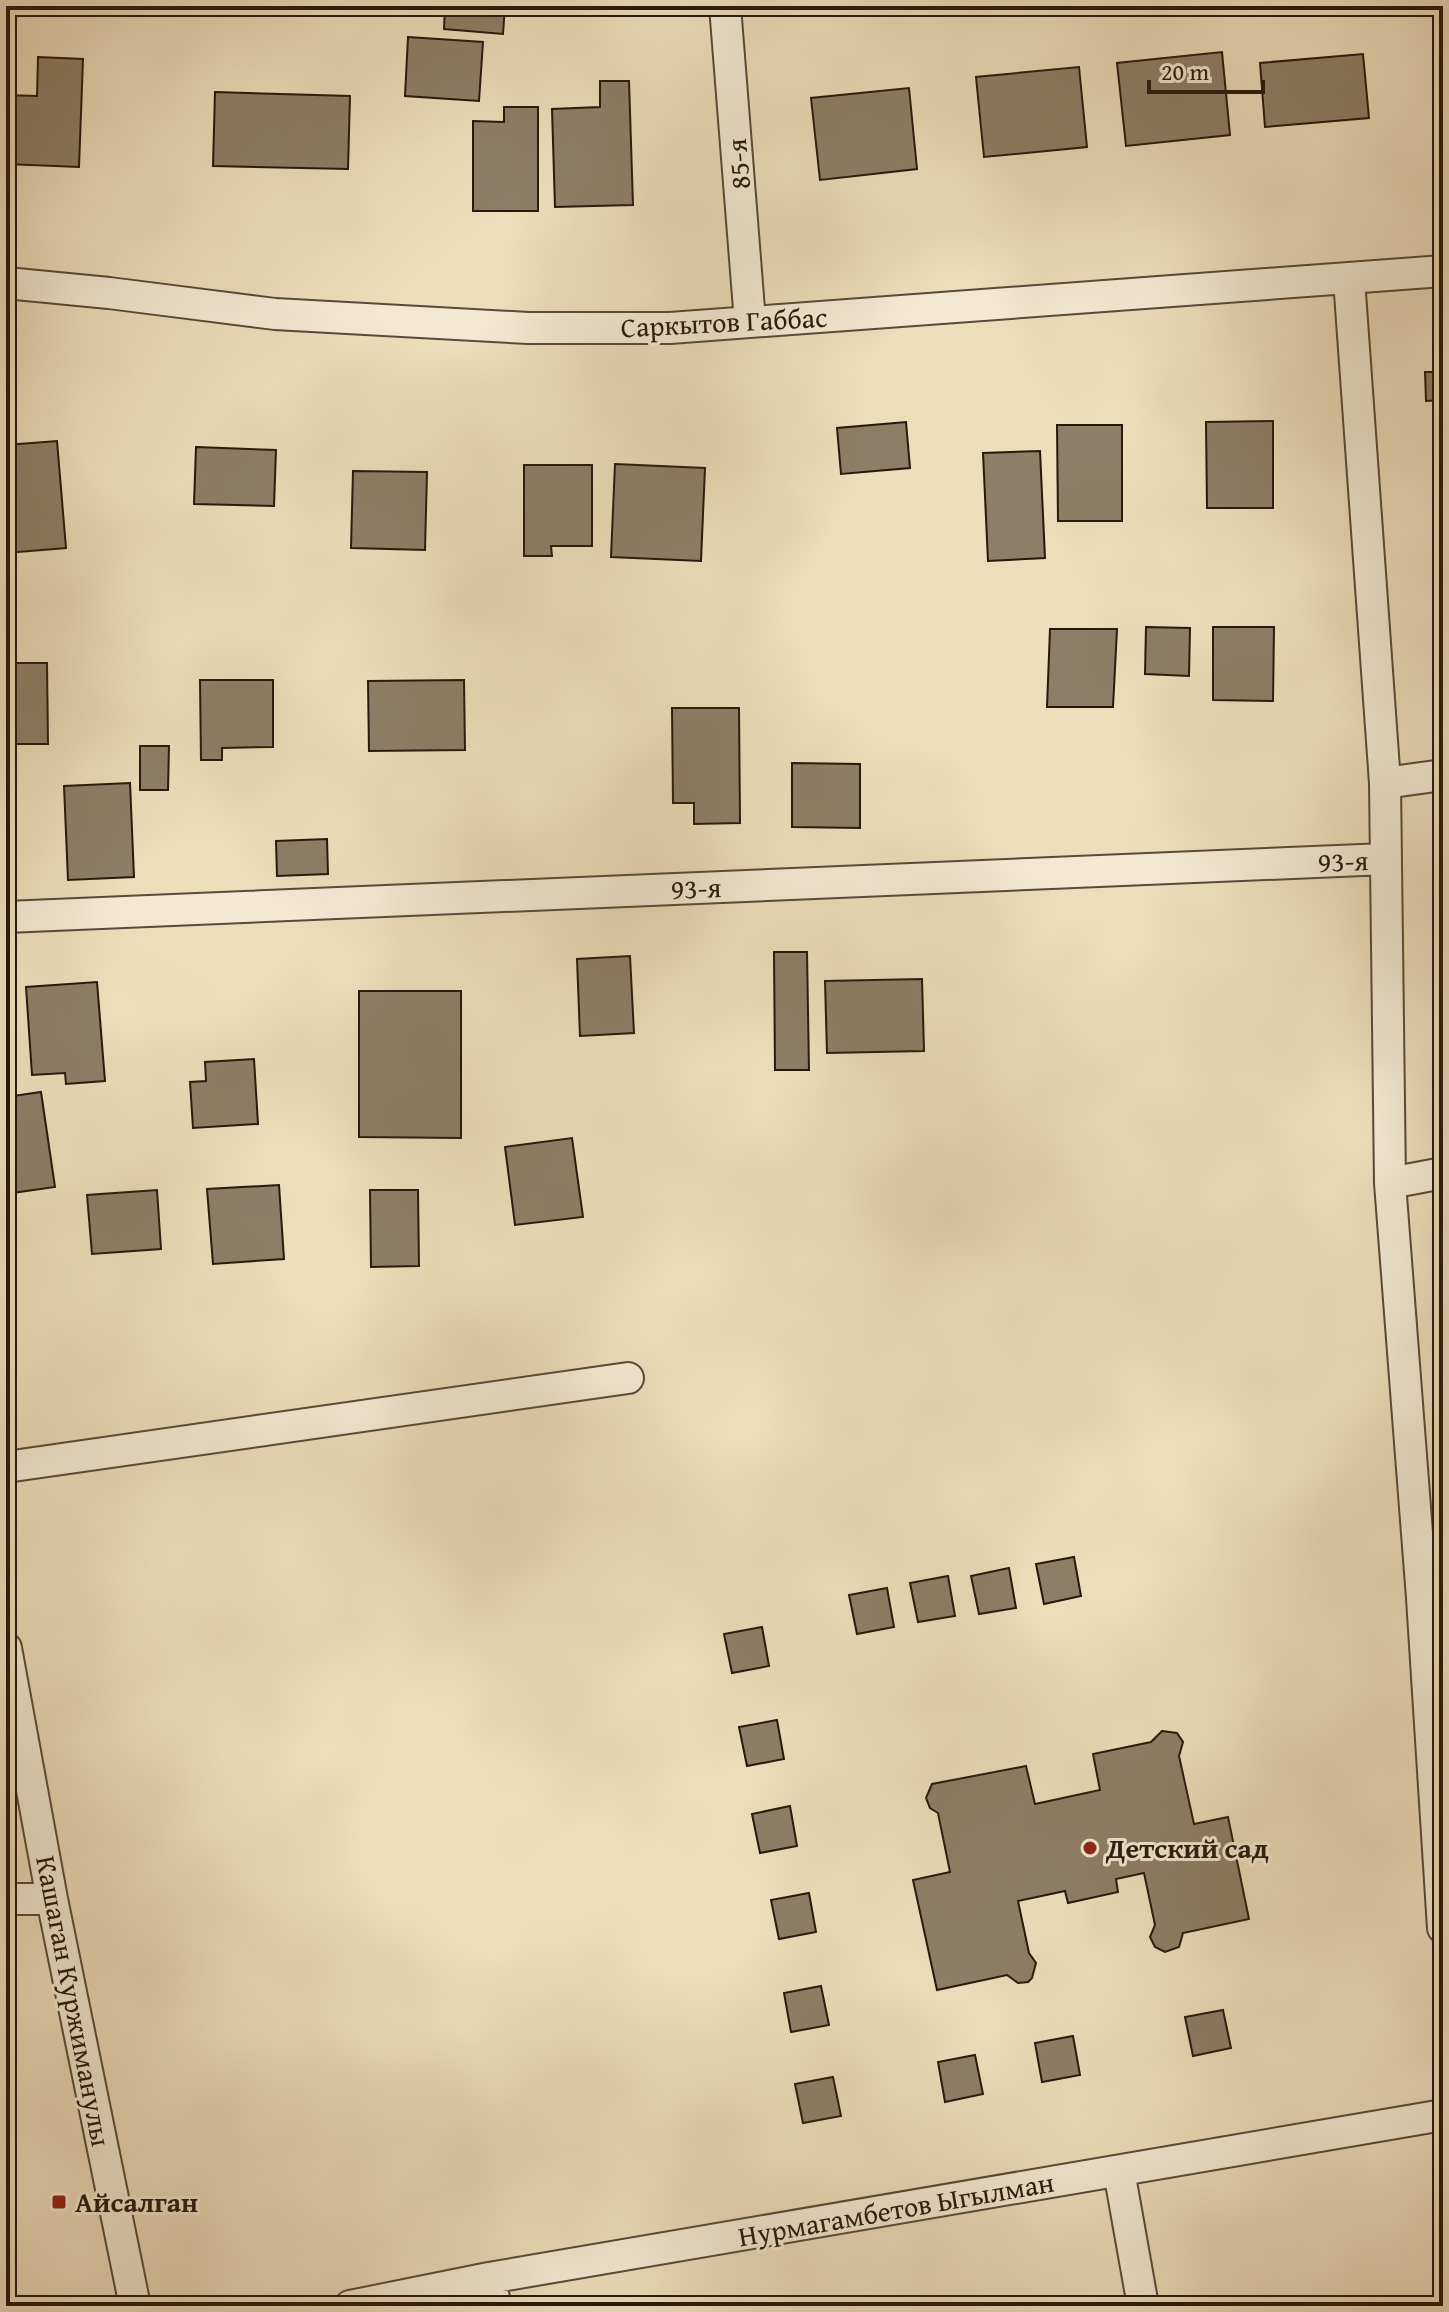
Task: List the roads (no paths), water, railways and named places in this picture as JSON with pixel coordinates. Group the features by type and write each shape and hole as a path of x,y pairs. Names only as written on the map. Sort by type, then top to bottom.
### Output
{"street":[{"name":"85-я","path":"725,6 750,322"},
{"name":"Саркытов Габбас","path":"6,283 275,314 513,327 670,328 1443,271"},
{"path":"1349,279 1385,783 1390,1183 1432,1597 1443,1928"},
{"path":"1385,783 1443,775"},
{"name":"93-я","path":"6,917 1386,859"},
{"path":"1390,1183 1443,1173"},
{"path":"6,1467 628,1378"},
{"name":"Кашаган Куржиманулы","path":"6,1648 52,1899 135,2306"},
{"path":"6,1899 52,1899"},
{"name":"Нурмагамбетов Ыгылман","path":"350,2306 492,2292 1119,2171 1443,2115"},
{"path":"1119,2171 1143,2306"}],"place":[{"name":"Детский сад","path":"1090,1848"},
{"name":"Айсалган","path":"59,2202"}]}
